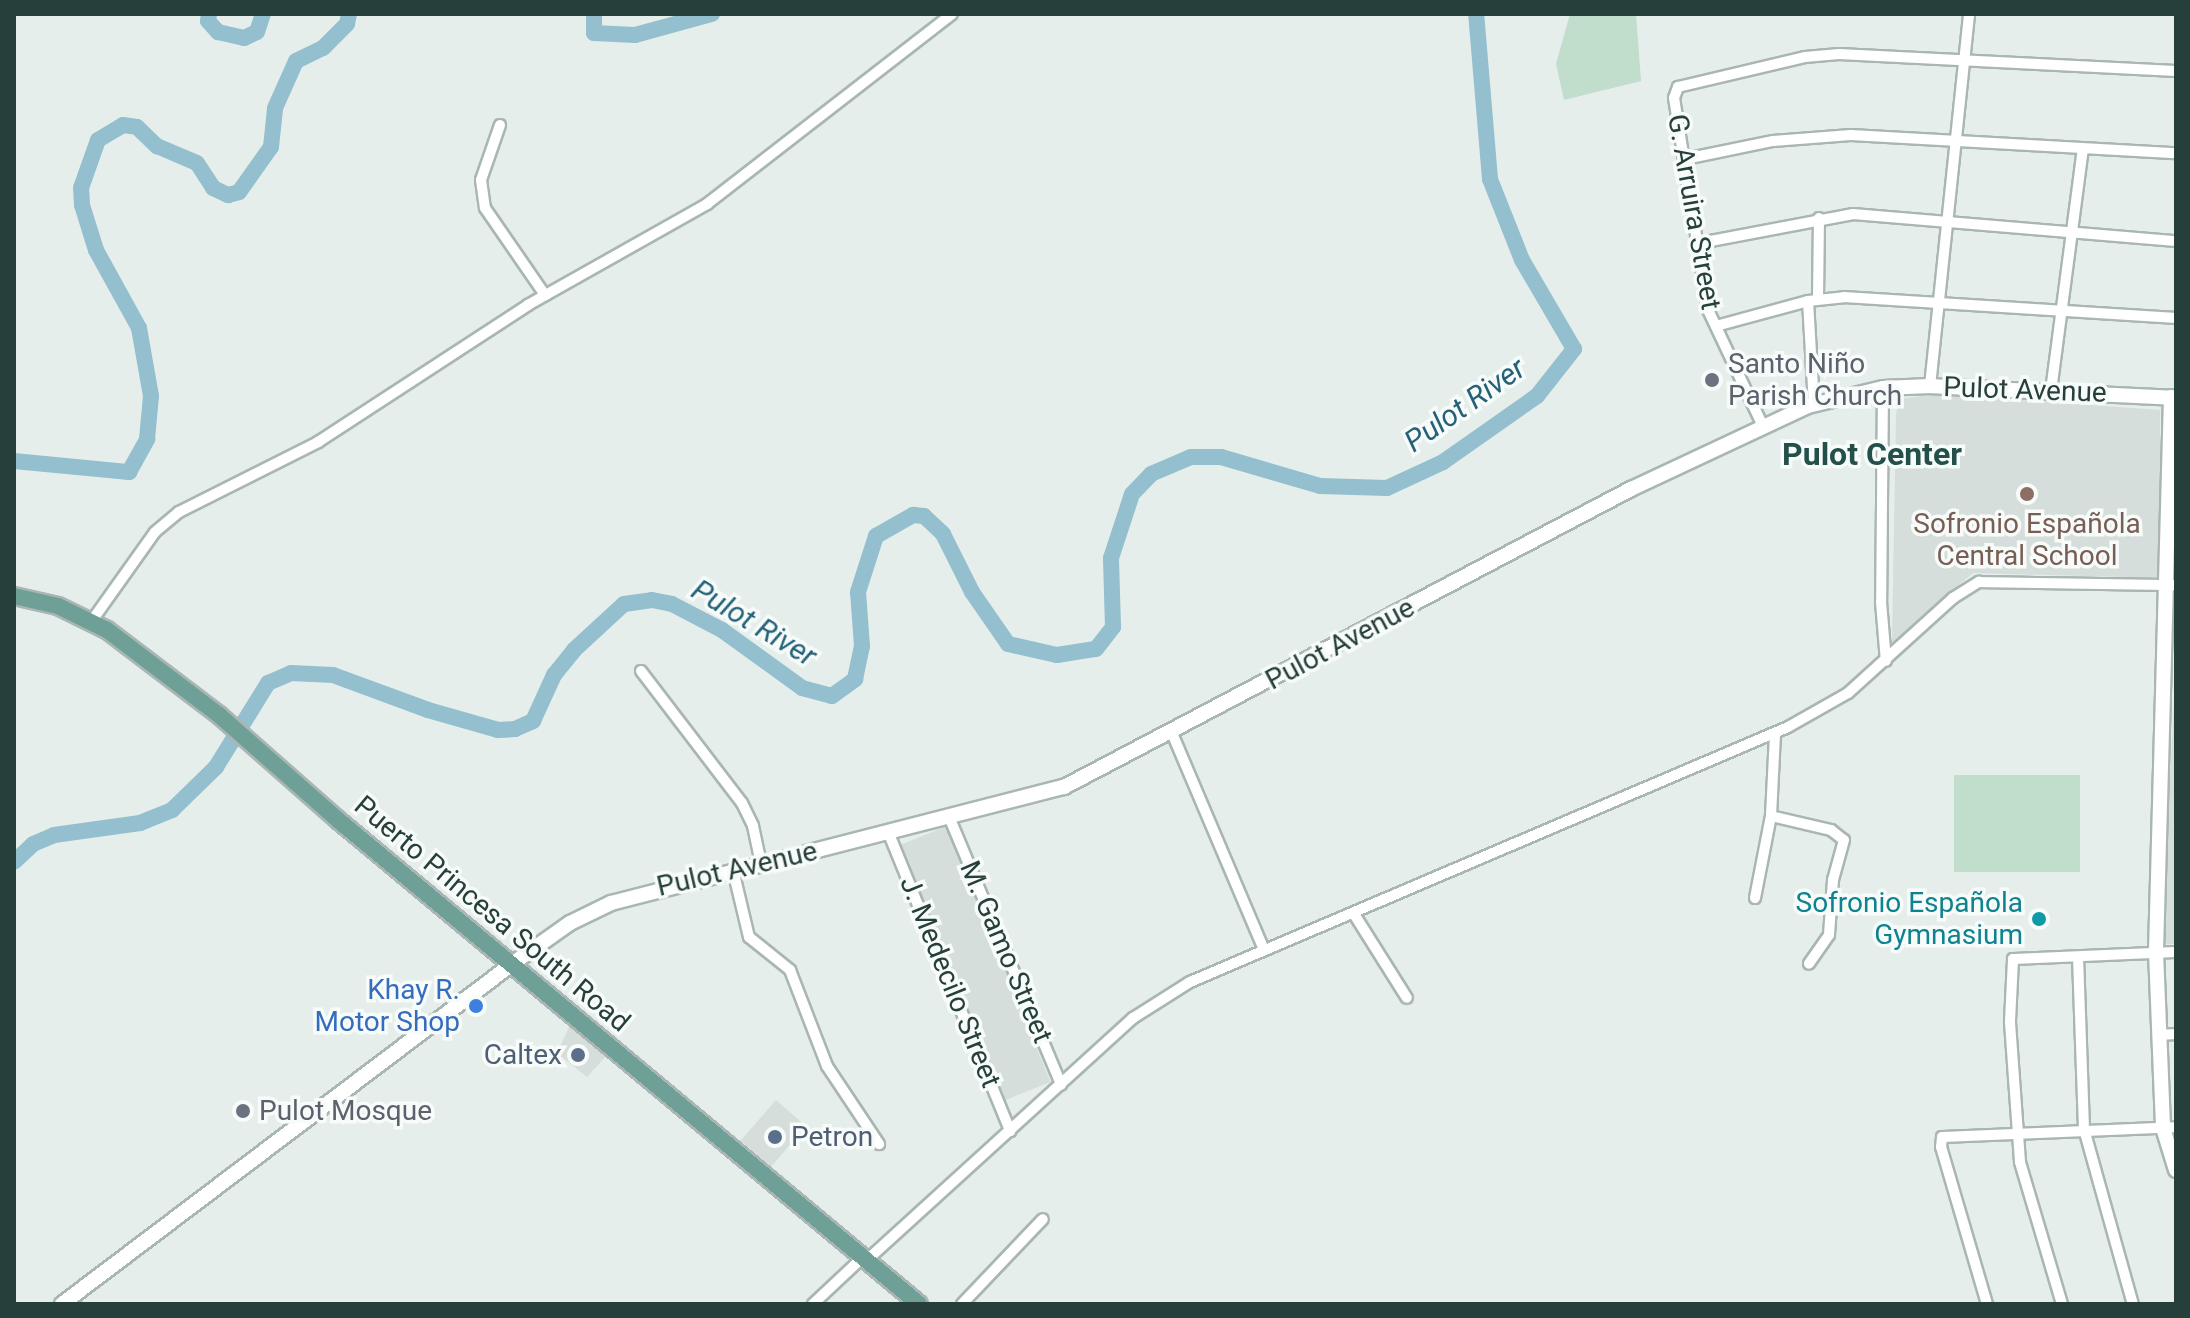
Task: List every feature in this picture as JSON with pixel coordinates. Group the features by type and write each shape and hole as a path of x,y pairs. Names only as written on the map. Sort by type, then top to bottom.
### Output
{"main road":[{"name":"Puerto Princesa South Road","path":"14,596 58,606 91,622 219,715 919,1304"}],"street":[{"path":"91,622 155,532 179,512 318,442 545,295 720,195 952,14"},
{"path":"1930,386 1946,221 1967,61 1969,14"},
{"name":"G. Arruira Street","path":"1762,424 1708,310 1700,243 1674,98 1678,87 1805,57 1876,54 1967,61"},
{"path":"1967,61 2176,71"},
{"path":"500,125 481,180 485,208 545,295"},
{"path":"1685,159 1824,135 1884,135 1958,144 2176,153"},
{"path":"2051,391 2083,149"},
{"path":"1700,243 1819,218 1853,214 2176,241"},
{"path":"1814,404 1813,300 1819,218"},
{"path":"1716,326 1813,300 2060,307 2176,318"},
{"name":"Pulot Avenue","path":"62,1304 512,964 570,923 611,903 733,870 950,819 1064,787 1762,424 1814,404 1883,388 1930,386 2173,397"},
{"path":"1883,388 1881,589 1886,661"},
{"path":"2173,397 2171,669 2156,952 2158,1035 2176,1170"},
{"path":"813,1304 1163,997 1264,950 1775,733 1839,699 1886,661 1964,589 1979,582 2172,585"},
{"path":"641,671 742,803 761,864"},
{"path":"1172,733 1264,950"},
{"path":"1755,898 1771,816 1775,733"},
{"path":"1771,816 1839,833 1844,840 1833,880 1829,935 1809,964"},
{"name":"M. Gamo Street","path":"950,819 1061,1085"},
{"name":"J. Medecilo Street","path":"889,834 1010,1131"},
{"path":"733,870 749,937 790,970 827,1066 879,1144"},
{"path":"1354,914 1407,998"},
{"path":"2062,1304 2016,1131 2013,959 2176,952"},
{"path":"2078,957 2084,1129 2133,1304"},
{"path":"2158,1035 2176,1034"},
{"path":"1987,1304 1941,1147 1942,1137 2016,1131 2170,1128"},
{"path":"962,1304 1043,1219"}],"shaded area":[{"name":"Sofronio Española Central School","path":"1937,394 2160,410 2160,578 1973,573 1918,619 1896,649 1892,642 1896,414 1899,399"},
{"path":"2175,678 2176,944 2162,944"},
{"path":"947,826 1050,1082 1004,1101 901,845"},
{"path":"570,1025 608,1054 587,1077 557,1053"},
{"path":"776,1100 806,1126 771,1167 741,1141"}],"green space":[{"path":"1570,14 1636,14 1641,81 1564,100 1556,64"},
{"path":"1954,775 2080,775 2080,872 1954,872"}],"waterway":[{"path":"209,14 208,21 218,32 244,38 257,32 263,14"},
{"path":"14,461 129,472 147,439 151,396 139,328 96,250 82,205 81,188 98,140 123,125 137,127 157,146 197,163 213,188 228,195 239,192 271,147 275,108 296,61 323,48 347,24 349,14"},
{"path":"594,14 594,33 635,35 712,14"},
{"name":"Pulot River","path":"14,862 33,844 54,835 140,823 172,810 216,767 268,683 291,673 333,675 428,710 498,730 515,729 533,721 554,675 574,650 624,604 652,600 672,604 722,630 802,688 832,696 855,679 862,646 858,592 876,536 913,515 924,516 943,534 972,592 1008,644 1057,655 1096,649 1113,627 1111,558 1132,494 1151,474 1191,457 1221,457 1320,486 1387,488 1443,462 1537,396 1574,349 1522,260 1490,179 1476,14"}],"place":[{"name":"Santo Niño Parish Church","path":"1712,380"},
{"name":"Sofronio Española Central School","path":"2027,494"},
{"name":"Sofronio Española Gymnasium","path":"2039,919"},
{"name":"Khay R. Motor Shop","path":"476,1006"},
{"name":"Caltex","path":"578,1055"},
{"name":"Pulot Mosque","path":"243,1111"},
{"name":"Petron","path":"775,1137"}],"district":[{"name":"Pulot Center","path":"1872,454"}]}
